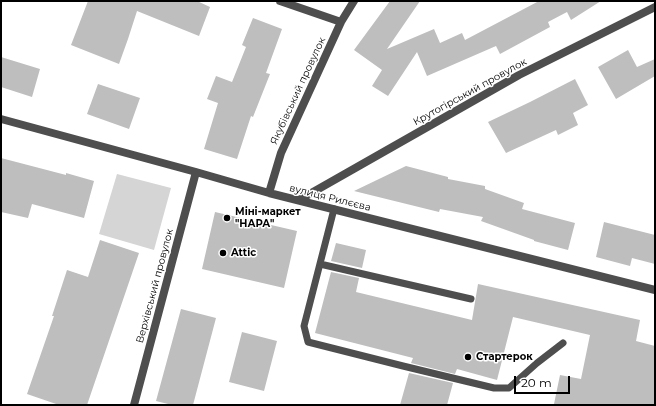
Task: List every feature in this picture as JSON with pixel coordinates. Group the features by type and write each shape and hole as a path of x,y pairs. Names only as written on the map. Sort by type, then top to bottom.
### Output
{"street":[{"path":"280,1 342,22"},
{"name":"Якубівський провулок","path":"269,193 280,153 342,22 354,1"},
{"name":"Крутогірський провулок","path":"299,200 518,75 655,7"},
{"name":"вулиця Рилєєва","path":"1,119 269,193 655,290"},
{"name":"Верхівський провулок","path":"134,405 196,172"}],"lane":[{"path":"334,209 304,326 308,342 494,388 509,388 536,363 563,343"},
{"path":"320,264 471,299"}],"shaded area":[{"path":"117,174 171,188 154,250 99,234"}],"building":[{"path":"88,1 197,1 210,7 199,36 137,11 119,64 71,45"},
{"path":"390,1 420,1 387,49 434,29 440,43 462,33 465,40 539,1 601,1 571,20 567,12 548,22 550,27 500,54 496,46 427,76 417,52 388,96 372,86 382,70 354,50"},
{"path":"253,18 282,29 266,73 270,74 253,117 251,116 237,159 204,149 218,103 207,99 216,76 232,82 246,47 242,45"},
{"path":"628,50 637,67 655,59 655,76 616,99 598,67"},
{"path":"1,57 40,69 32,97 1,87"},
{"path":"575,79 588,105 573,113 578,125 558,135 556,130 506,153 488,122"},
{"path":"98,84 140,98 129,129 87,114"},
{"path":"1,158 94,181 84,218 32,204 28,218 1,212"},
{"path":"406,166 448,177 448,179 485,186 485,189 524,203 522,209 575,223 568,250 534,241 481,221 483,217 440,209 439,212 354,191"},
{"path":"215,212 297,231 284,288 202,269"},
{"path":"604,222 655,235 655,264 632,258 630,266 596,257"},
{"path":"100,240 139,253 87,405 59,405 27,394 54,316 52,316 67,270 88,277"},
{"path":"336,243 366,250 362,268 331,261"},
{"path":"331,272 359,278 356,292 472,320 478,284 640,320 636,341 655,346 655,405 554,404 560,375 581,379 590,335 513,317 497,380 457,369 455,374 411,363 413,358 315,333"},
{"path":"181,309 216,318 193,405 172,405 156,401"},
{"path":"242,332 277,341 264,391 229,382"},
{"path":"409,373 453,383 447,405 400,405"}],"place":[{"name":"Міні-маркет \"НАРА\"","path":"227,218"},
{"name":"Attic","path":"223,253"},
{"name":"Стартерок","path":"468,357"}]}
